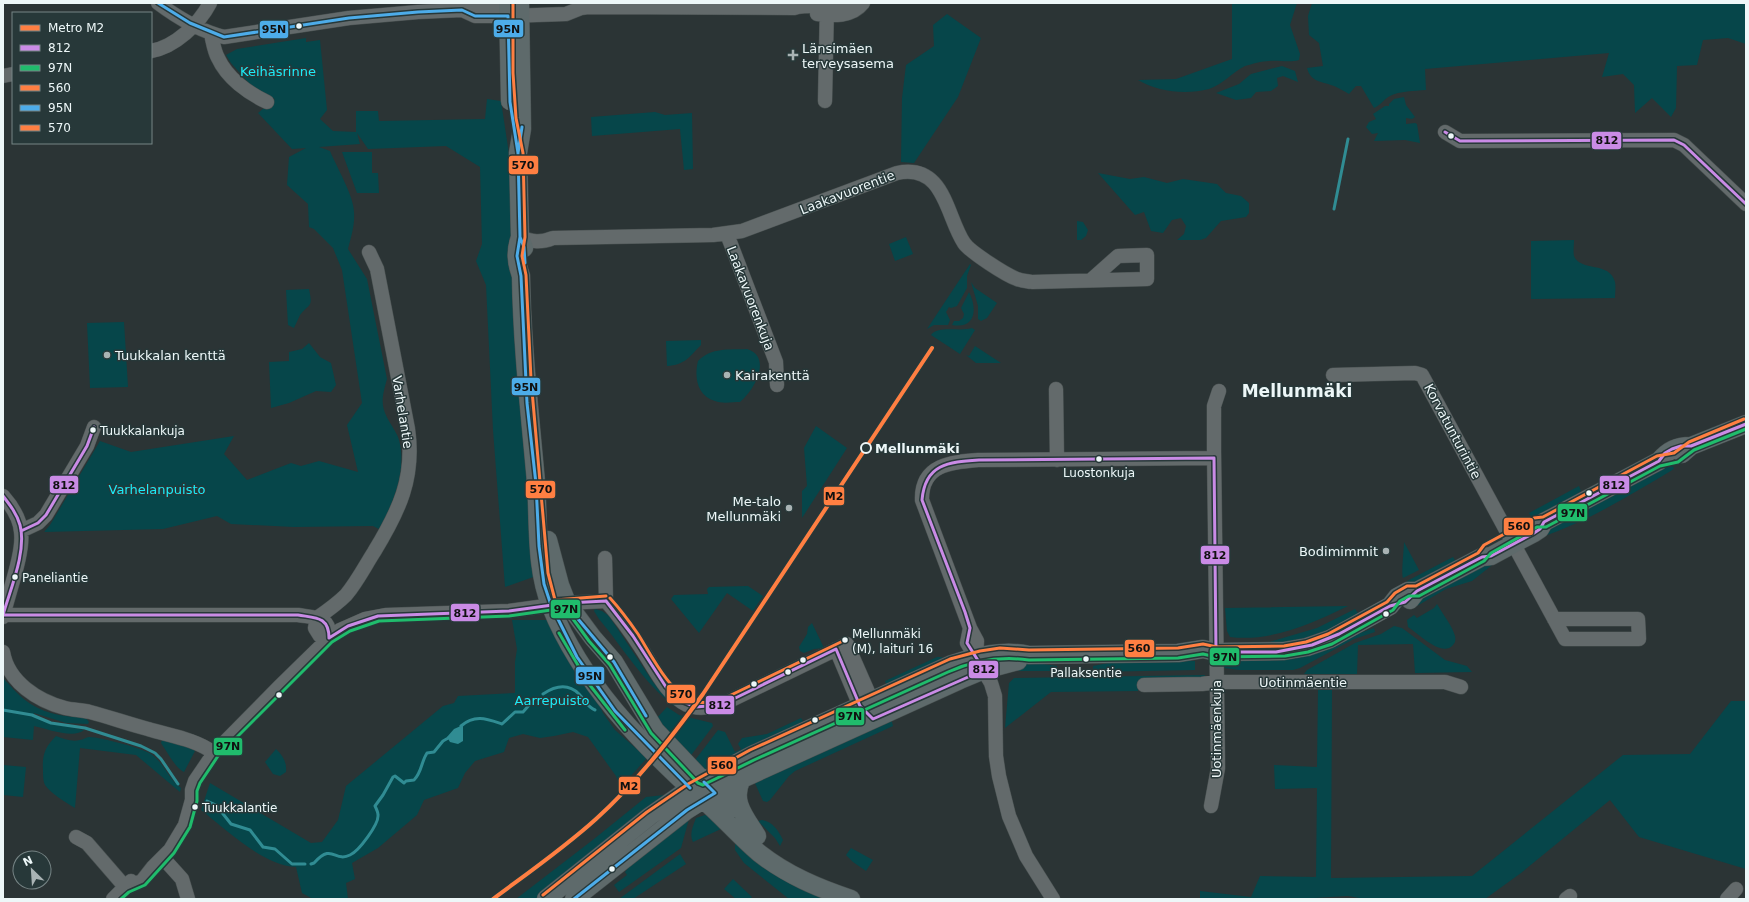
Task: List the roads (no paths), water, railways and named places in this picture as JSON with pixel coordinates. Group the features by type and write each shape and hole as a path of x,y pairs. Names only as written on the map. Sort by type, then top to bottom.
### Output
{"main road":[{"path":"514,8 522,129 518,153 520,237 524,247 525,263 521,276 527,403 536,484 541,566 544,584 559,604 614,662 654,730 696,784"},
{"path":"574,899 687,810 709,796 742,779 873,719 980,663 1008,652 1029,655 1178,653 1203,649 1216,652 1271,652 1307,647 1334,636 1390,606 1397,597 1408,591 1417,591 1482,557 1491,556 1512,540 1540,529 1544,522 1659,461 1665,453 1680,446 1691,446 1746,424"},
{"path":"559,604 577,657 615,711 709,796 757,836 790,861 855,899"},
{"path":"546,899 650,816 696,784 752,755 952,664 980,663"},
{"path":"742,779 738,787 737,799 741,810 757,836"},
{"path":"709,796 757,852 770,862 817,888 851,899"}],"street":[{"path":"158,3 176,16 212,34 224,37 350,18 462,10 475,5 566,14 576,5 764,7 794,8 805,12 827,10 850,13 863,3"},
{"path":"152,51 168,45 194,25 210,3"},
{"path":"827,10 846,3"},
{"path":"825,101 827,10"},
{"path":"212,34 217,57 225,69 241,86 256,97 267,102"},
{"path":"1445,132 1460,141 1679,141 1746,204"},
{"name":"Laakavuorentie","path":"520,237 532,242 545,241 553,238 727,234 751,228 897,172 912,172 928,178 937,186 966,246 1008,274 1025,281 1091,280"},
{"name":"Laakavuorenkuja","path":"727,234 776,362 777,385"},
{"name":"Varhelantie","path":"317,618 340,601 347,593 392,523 404,493 409,467 410,452 408,429 377,269 369,252"},
{"name":"Korvatunturintie","path":"1333,374 1415,373 1422,375 1512,540"},
{"path":"1056,389 1057,460"},
{"name":"Uotinmäenkuja","path":"1211,806 1218,768 1214,406 1219,391"},
{"path":"21,531 38,523 46,515 87,446 94,427"},
{"path":"1053,899 1026,856 1009,816 999,776 996,756 995,696 991,683 980,663 977,640 970,628 922,500 922,492 928,478 943,465 952,462 979,460 1214,458"},
{"path":"3,496 12,508 21,531 19,553 3,616 288,614 317,618 316,628 320,636 329,638"},
{"path":"1512,540 1554,619 1565,639 1639,639 1638,619 1554,619"},
{"path":"604,558 606,601 620,617 661,679 674,695 687,704 700,708 721,705 841,647 873,719"},
{"path":"113,899 126,888 137,875 158,862 170,850 179,837 185,824 192,800 198,792 201,783 201,775 214,753 329,638 353,624 378,616 509,611 559,604 606,601"},
{"path":"3,652 6,665 22,686 37,698 49,704 66,709 90,712 196,742 214,753"},
{"name":"Uotinmäentie","path":"1144,685 1202,684 1216,682 1445,682 1461,687"},
{"path":"76,837 88,843 126,888"},
{"path":"158,862 182,879 188,899"}],"waterway":[{"path":"1334,209 1348,139"},
{"path":"543,694 552,689 561,687 570,688 579,694 588,705 595,710"},
{"path":"461,726 466,722 476,719 486,719 502,724 515,712 523,712 531,703"},
{"path":"3,710 32,715 51,723 85,728 141,746 155,753 161,759 178,784"},
{"path":"311,864 325,854 330,853 340,857 345,857 354,853 368,837 375,824 378,815 375,806 393,777 395,776 404,783 406,781 414,780 419,774 427,753 434,752 443,741 450,737"},
{"path":"207,801 216,805 231,824 250,830 263,847 275,849 292,864 305,864"}],"metro line":[{"name":"M2","path":"493,899 559,850 596,819 626,790 679,727 703,694 932,348"}],"place":[{"name":"Länsimäen terveysasema","path":"793,55"},
{"name":"Tuukkalan kenttä","path":"107,355"},
{"name":"Kairakenttä","path":"727,375"},
{"name":"Tuukkalankuja","path":"93,430"},
{"name":"Mellunmäki","path":"866,448"},
{"name":"Luostonkuja","path":"1099,459"},
{"name":"Me-talo Mellunmäki","path":"789,508"},
{"name":"Bodimimmit","path":"1386,551"},
{"name":"Paneliantie","path":"15,577"},
{"name":"Mellunmäki (M), laituri 16","path":"845,640"},
{"name":"Pallaksentie","path":"1086,659"},
{"name":"Tuukkalantie","path":"195,807"}],"district":[{"name":"Mellunmäki","path":"1297,391"}],"park label":[{"name":"Keihäsrinne","path":"278,71"},
{"name":"Varhelanpuisto","path":"157,489"},
{"name":"Aarrepuisto","path":"552,700"}]}
